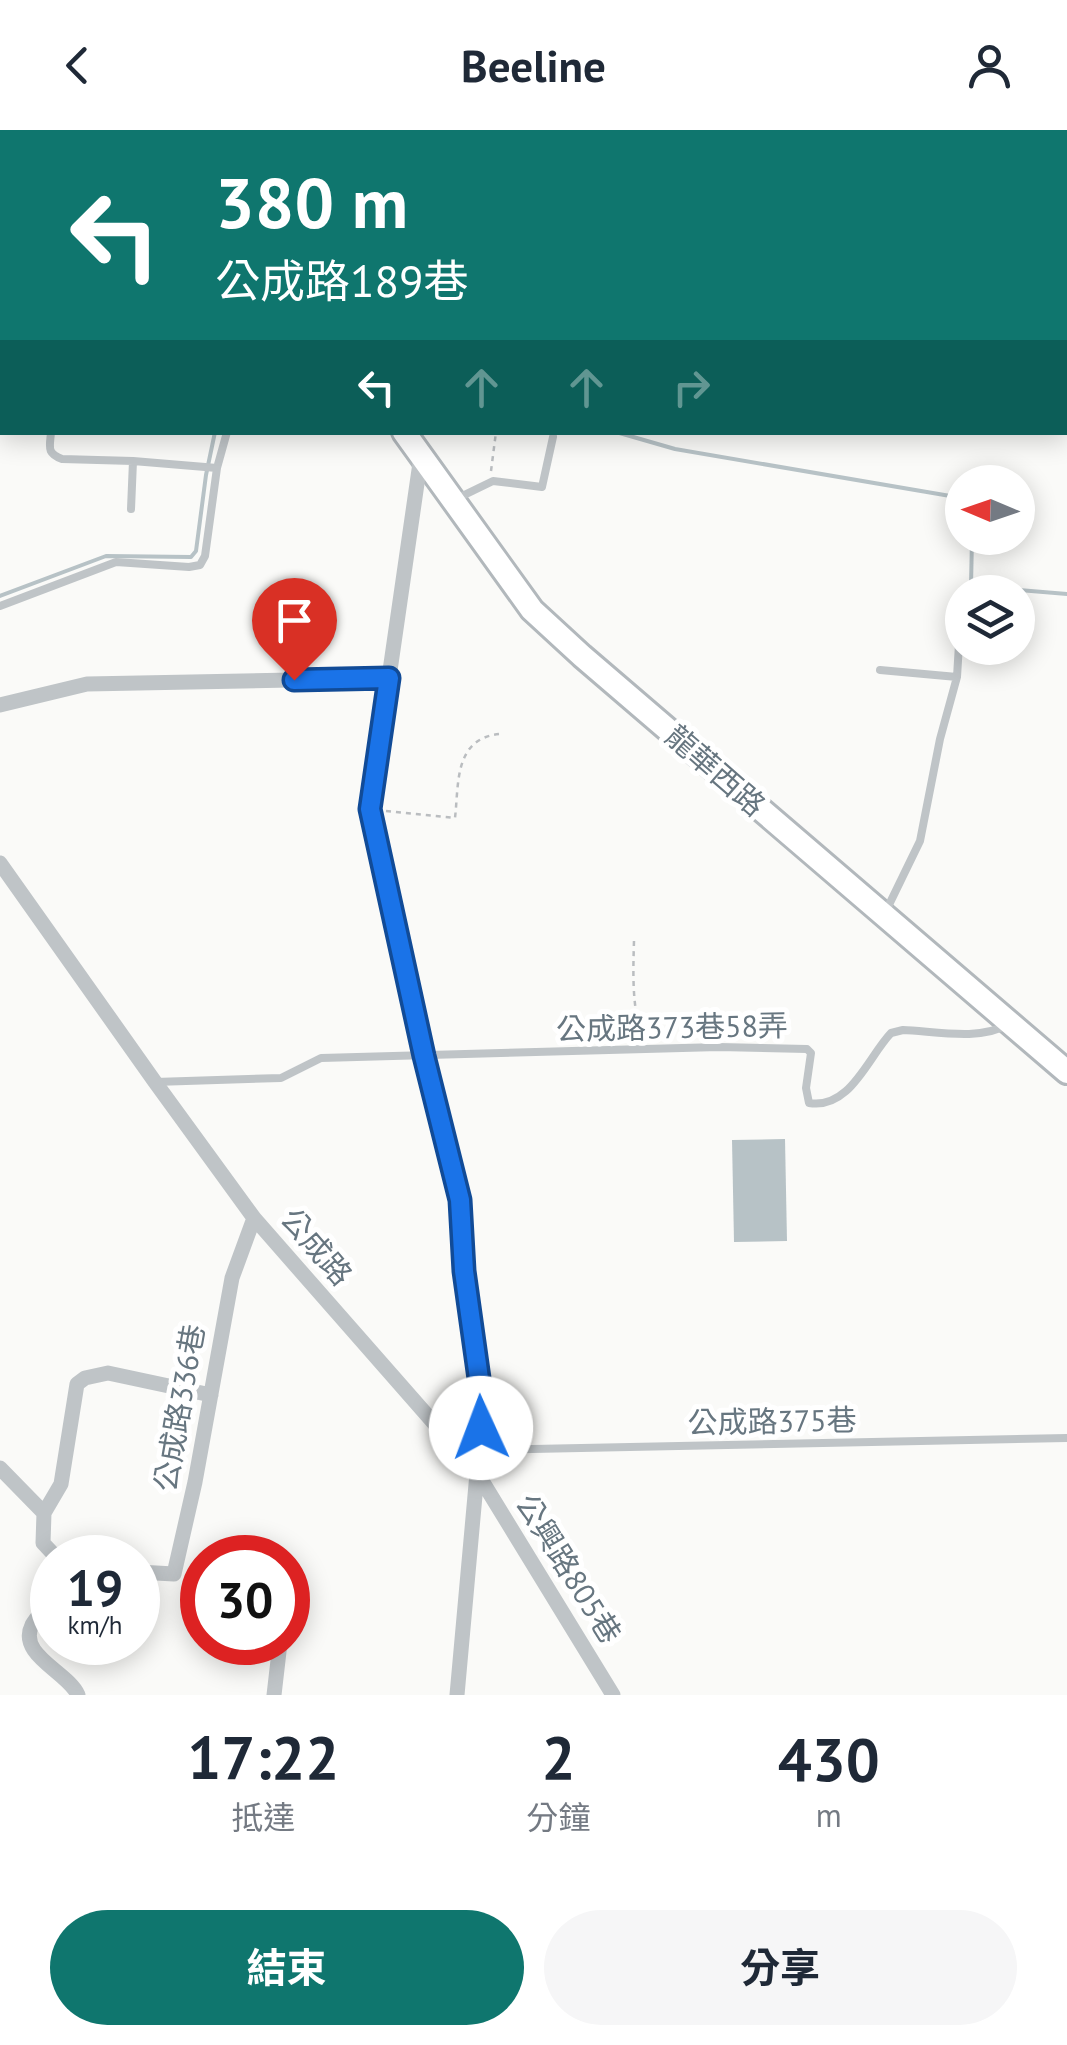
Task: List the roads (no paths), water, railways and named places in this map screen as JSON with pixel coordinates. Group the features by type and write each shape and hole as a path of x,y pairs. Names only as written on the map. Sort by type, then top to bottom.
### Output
{"street":[{"name":"龍華西路","path":"406,435 532,610 1067,1072"},
{"path":"421,456 370,809 460,1200 464,1271 483,1407 457,1695"},
{"path":"0,705 87,684 389,678"},
{"name":"公成路","path":"0,863 254,1218 476,1471"},
{"name":"公成路336巷","path":"160,1573 174,1574 196,1482 232,1278 254,1218"},
{"path":"43,1535 44,1513 61,1484 77,1384 108,1373 210,1395"},
{"path":"0,1468 44,1513"},
{"name":"公興路805巷","path":"476,1471 614,1695"},
{"path":"49,1665 78,1695"},
{"path":"274,1695 278,1665"}],"lane":[{"path":"51,435 50,451 62,460 214,468"},
{"path":"0,606 116,562 200,565 214,468 226,435"},
{"path":"454,500 493,480 542,487 552,436"},
{"path":"131,509 133,461"},
{"path":"884,915 920,841 958,665"},
{"path":"880,670 957,677"},
{"name":"公成路373巷58弄","path":"155,1082 281,1078 321,1058 719,1046 807,1049 811,1053 806,1088 809,1104 818,1105 840,1098 890,1033 902,1030 982,1034 1009,1022"},
{"name":"公成路375巷","path":"478,1450 1067,1438"}],"waterway":[{"path":"0,596 106,556 191,557 196,551 214,435"},
{"path":"626,435 675,449 945,495"},
{"path":"972,555 971,586 1067,594"}]}
